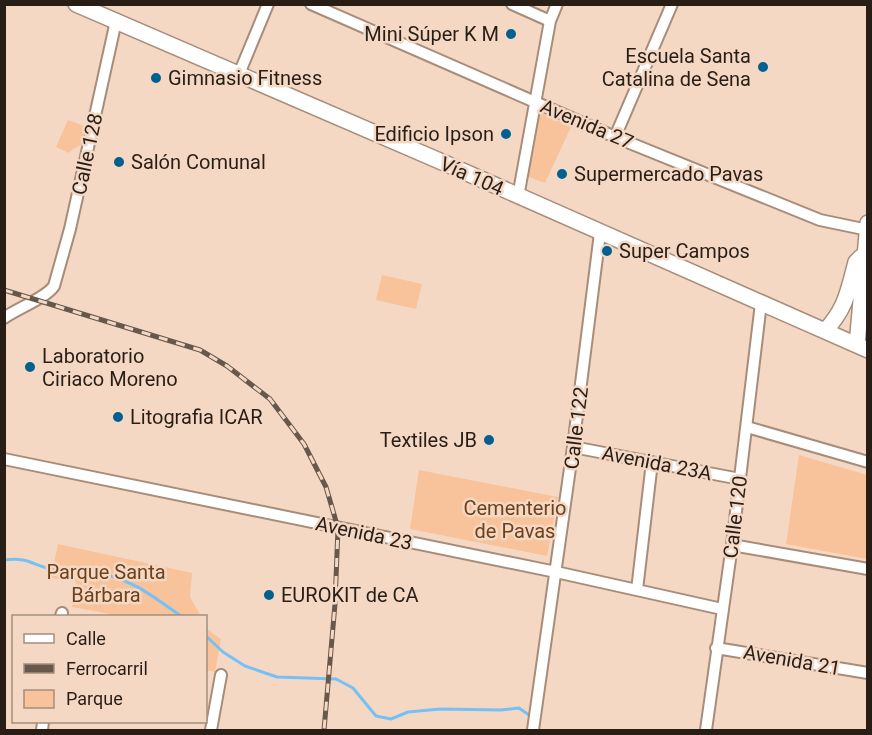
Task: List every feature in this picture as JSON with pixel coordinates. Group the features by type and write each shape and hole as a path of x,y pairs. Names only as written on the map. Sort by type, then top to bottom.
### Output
{"main road":[{"name":"Vía 104","path":"76,4 862,348"},
{"path":"862,348 867,223"},
{"path":"825,331 838,318 844,306 856,262 865,253"}],"street":[{"path":"239,74 268,4"},
{"name":"Avenida 27","path":"311,4 615,137 820,220 867,230"},
{"path":"512,4 550,21"},
{"path":"518,196 550,21 557,4"},
{"path":"615,137 672,4"},
{"name":"Calle 128","path":"4,318 51,292 54,286 75,207 116,21"},
{"name":"Calle 122","path":"533,730 573,447 600,233"},
{"name":"Calle 120","path":"706,730 732,545 761,303"},
{"path":"747,427 867,462"},
{"name":"Avenida 23A","path":"573,447 740,479"},
{"name":"Avenida 23","path":"4,459 556,572 722,609"},
{"path":"637,590 652,462"},
{"path":"732,545 867,569"},
{"name":"Avenida 21","path":"716,648 867,673"},
{"path":"211,730 221,675"}],"green space":[{"path":"538,111 571,127 545,183 526,176"},
{"path":"68,120 87,127 83,144 69,153 56,147"},
{"path":"382,275 422,284 416,309 376,300"},
{"path":"799,455 867,475 867,559 786,544"},
{"name":"Cementerio de Pavas","path":"419,470 558,497 547,556 410,529"},
{"name":"Parque Santa Bárbara","path":"58,544 192,573 190,597 200,615 110,615 72,607 76,581 51,578"},
{"name":"Parque Santa Bárbara","path":"207,628 221,639 215,672 207,670"}],"waterway":[{"path":"4,560 30,562 54,570 98,573 115,577 145,591 180,615"},
{"path":"207,637 223,652 245,666 277,677 336,679 353,688 376,716 391,719 408,712 440,709 519,708 529,715"}],"railway":[{"path":"4,290 200,350 227,366 270,399 304,444 326,487 338,528 335,604 324,730"}],"place":[{"name":"Mini Súper K M","path":"511,34"},
{"name":"Escuela Santa Catalina de Sena","path":"763,67"},
{"name":"Gimnasio Fitness","path":"156,78"},
{"name":"Edificio Ipson","path":"506,134"},
{"name":"Salón Comunal","path":"119,162"},
{"name":"Supermercado Pavas","path":"562,174"},
{"name":"Super Campos","path":"607,251"},
{"name":"Laboratorio Ciriaco Moreno","path":"30,367"},
{"name":"Litografia ICAR","path":"118,417"},
{"name":"Textiles JB","path":"489,440"},
{"name":"EUROKIT de CA","path":"269,595"}]}
